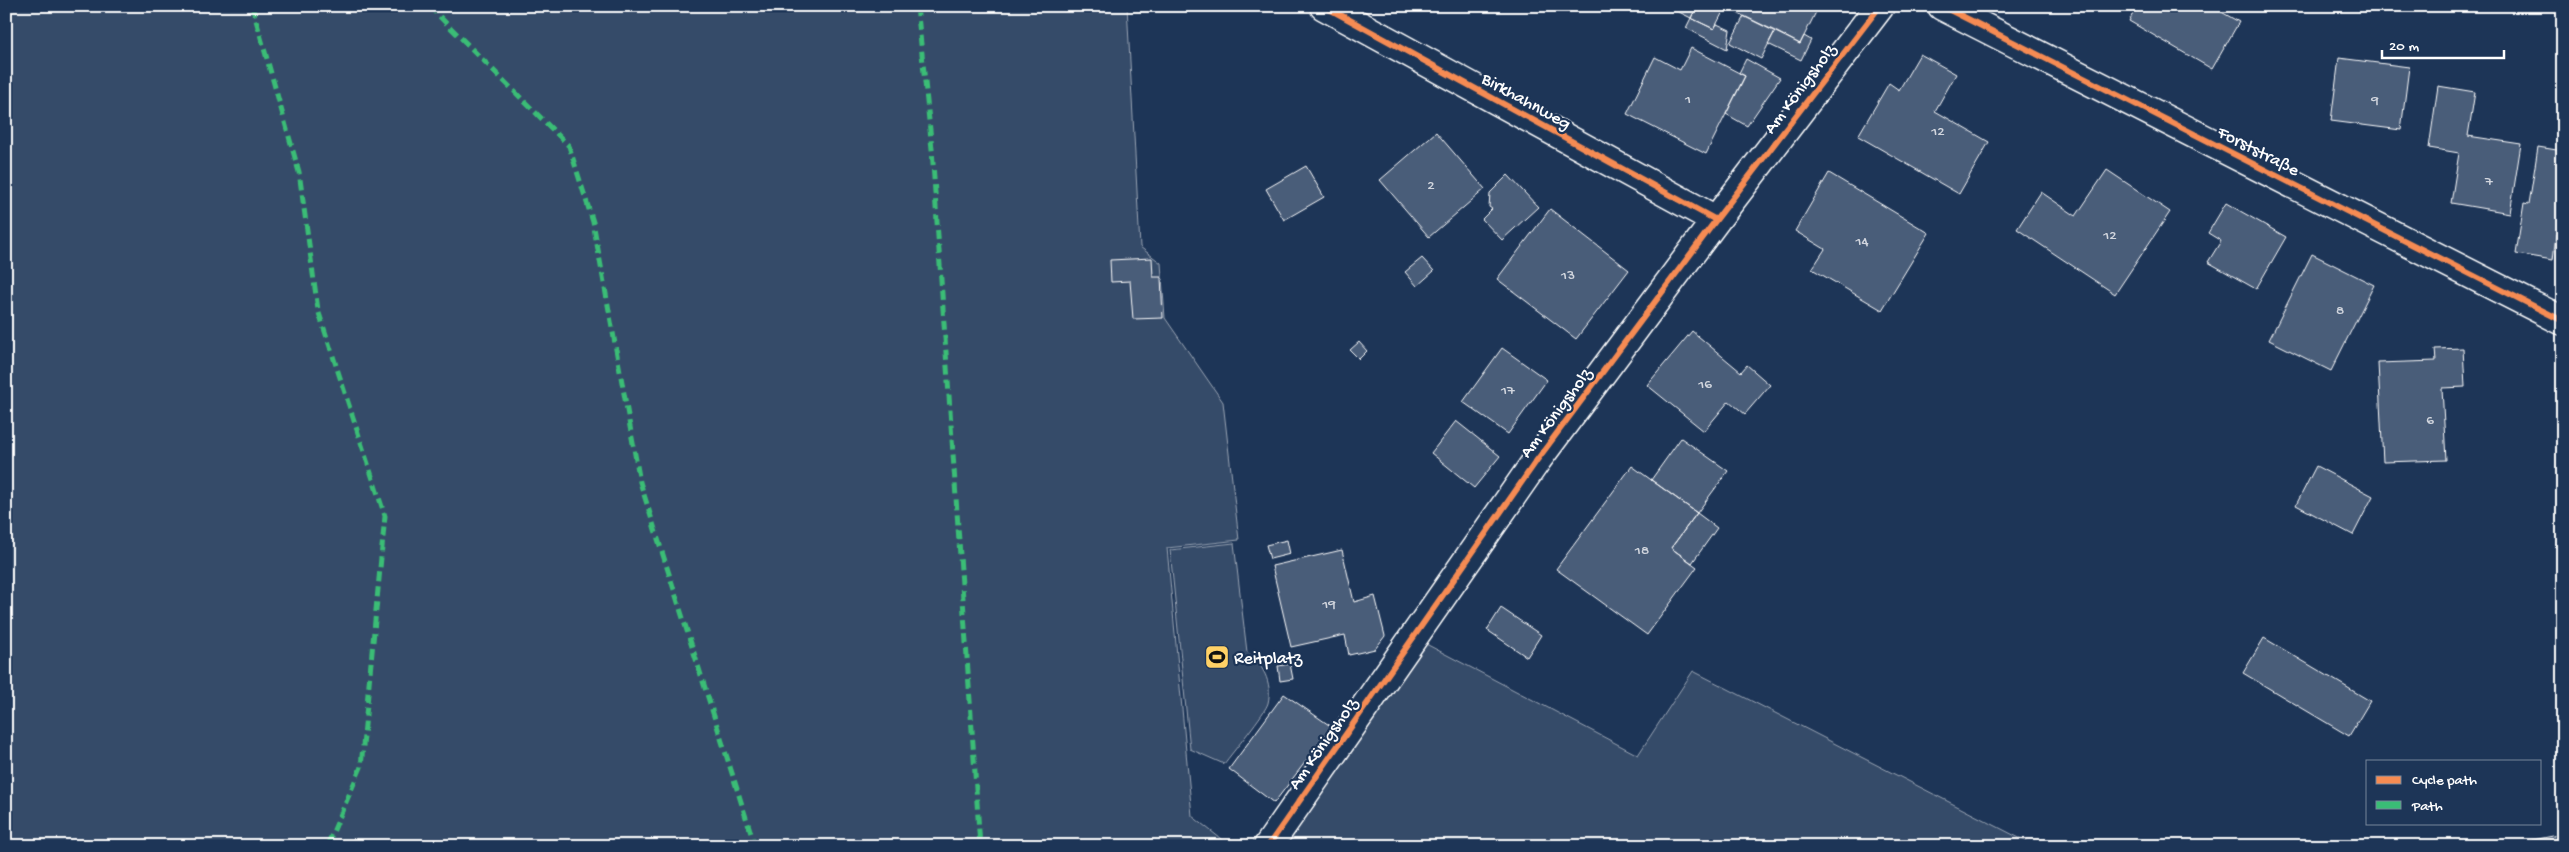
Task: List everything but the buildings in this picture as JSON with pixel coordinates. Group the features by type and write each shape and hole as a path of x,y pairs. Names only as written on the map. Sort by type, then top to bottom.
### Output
{"street":[{"name":"Birkhahnweg","path":"1324,6 1716,220"},
{"name":"Am Königsholz","path":"1268,846 1537,460 1716,220 1880,6"},
{"name":"Forststraße","path":"1942,6 2563,321"}],"shaded area":[{"path":"6,6 1127,6 1140,247 1161,263 1165,318 1223,402 1239,540 1167,548 1192,816 1230,846 6,846"},
{"name":"Reitplatz","path":"1234,543 1247,652 1262,668 1268,681 1269,695 1266,708 1224,764 1190,749 1170,550"},
{"path":"1426,644 1638,755 1693,671 2035,846 1284,846"}],"marked path":[{"path":"252,6 299,172 318,310 385,516 361,767 327,846"},
{"path":"429,6 569,146 593,222 640,482 755,846"},
{"path":"917,6 932,149 980,846"}],"cycle path":[{"path":"1324,6 1716,220"},
{"path":"1268,846 1537,460 1716,220 1880,6"},
{"path":"1942,6 2563,321"}],"place":[{"name":"Reitplatz","path":"1217,657"}]}
